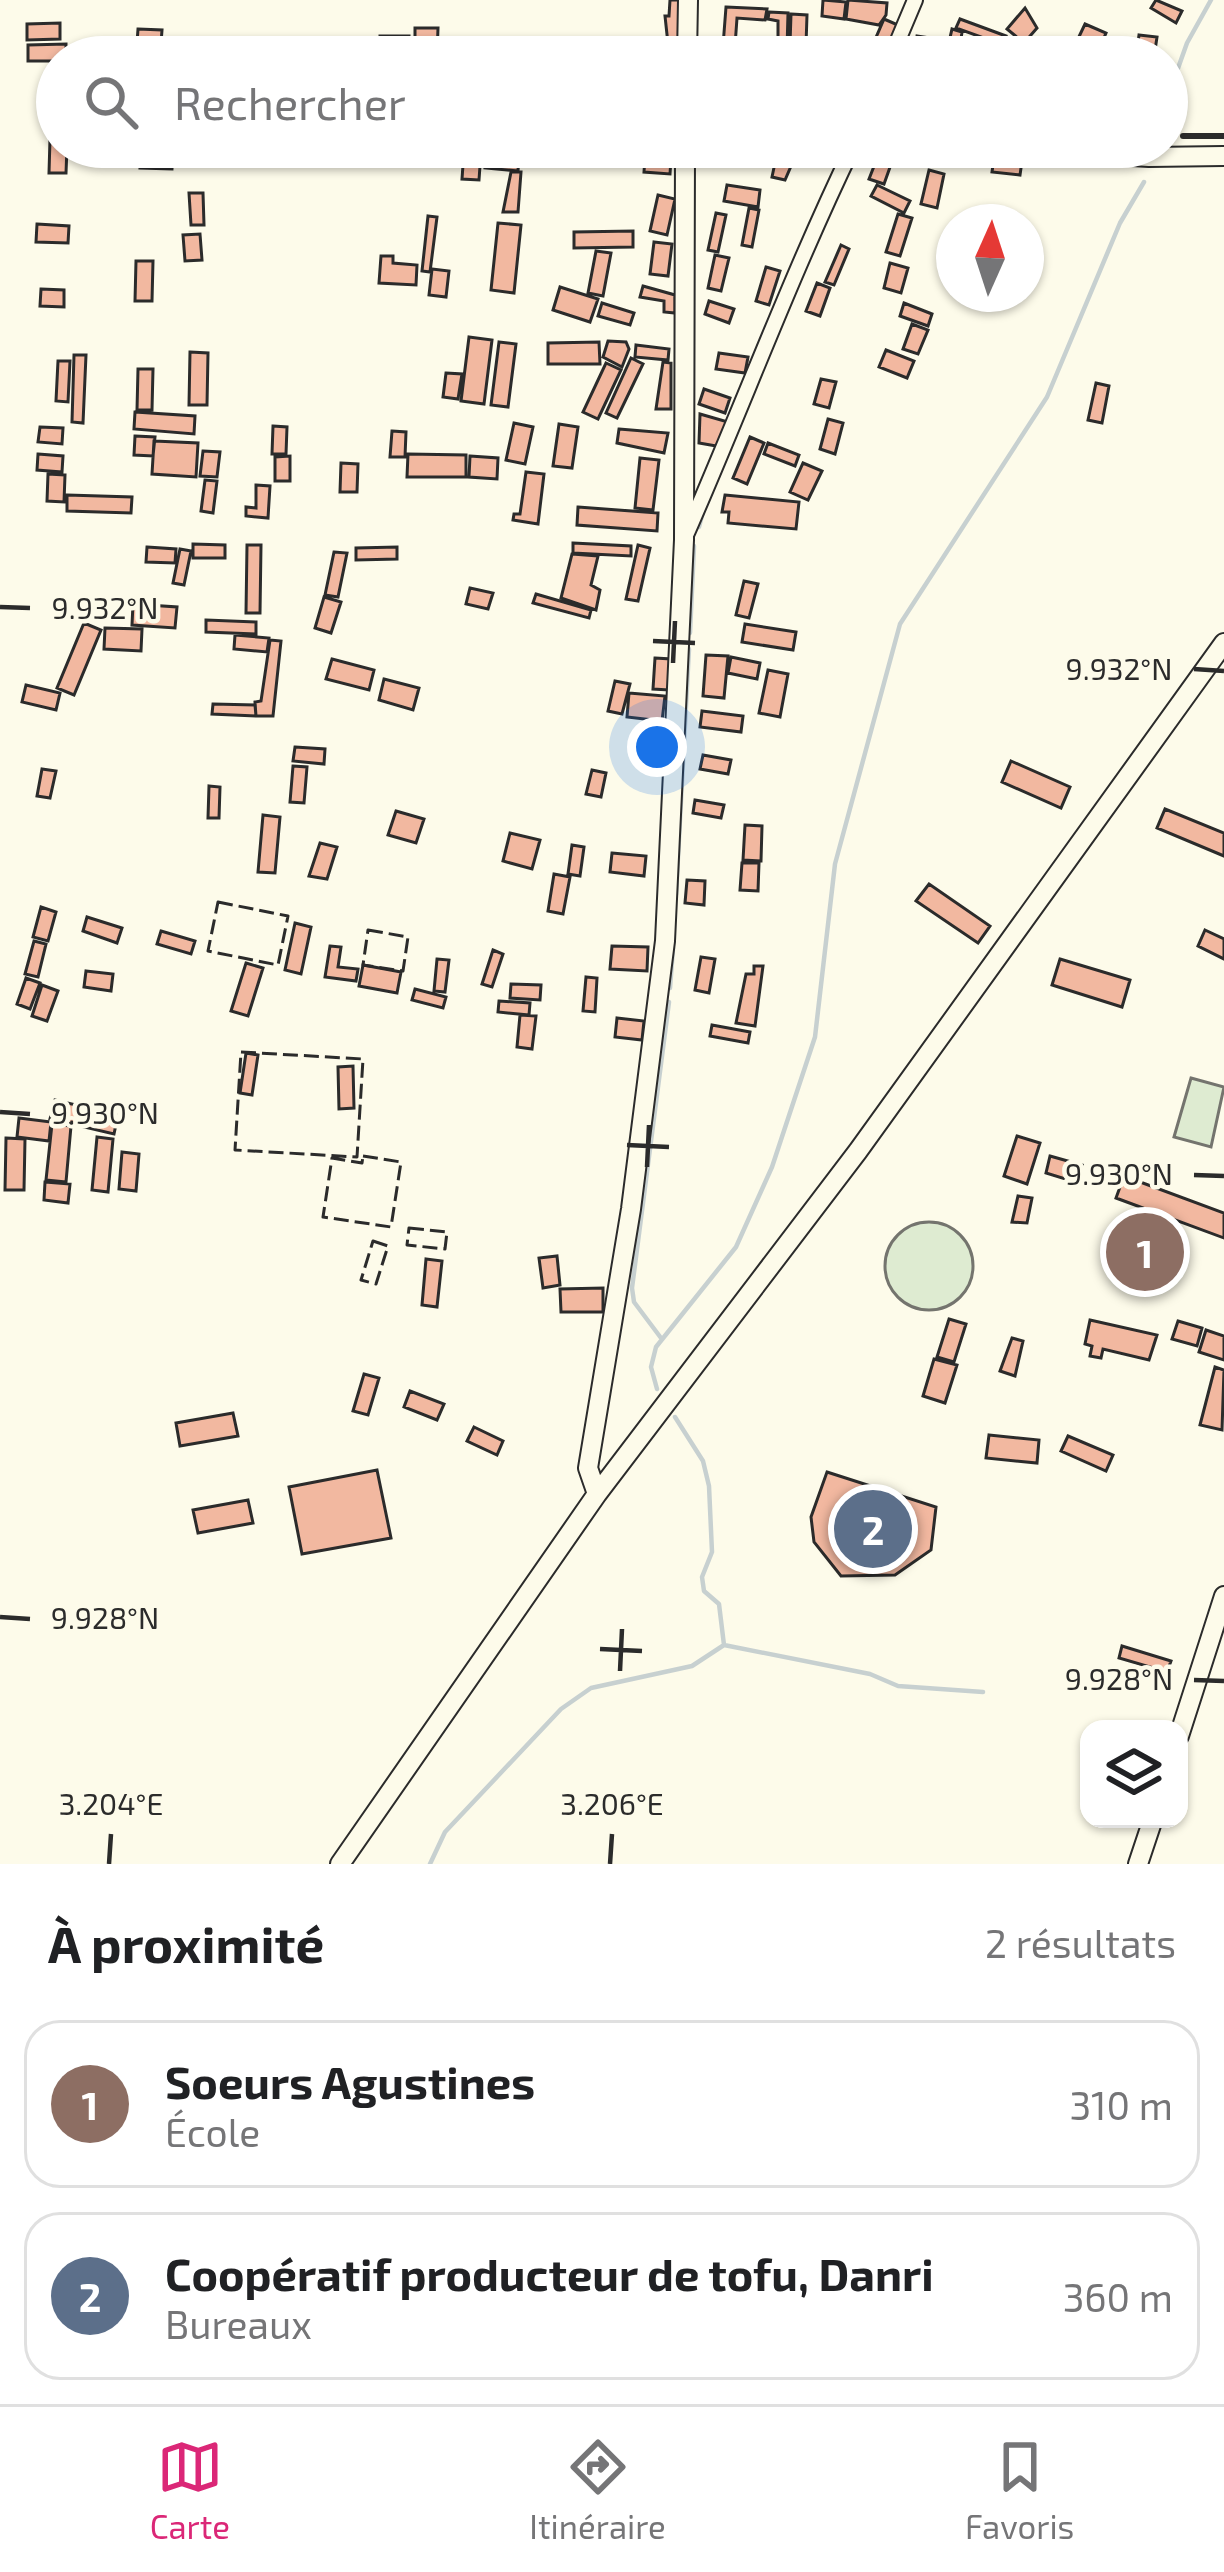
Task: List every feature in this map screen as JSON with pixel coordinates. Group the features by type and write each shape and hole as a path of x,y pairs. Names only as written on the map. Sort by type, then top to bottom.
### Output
{"street":[{"path":"687,36 688,0"},
{"path":"900,36 915,0"},
{"path":"1188,156 1224,156"},
{"path":"597,1494 588,1468 631,1209 665,941 684,540 686,168"},
{"path":"684,540 811,233 843,168"},
{"path":"340,1864 597,1494 858,1151 1224,643"},
{"path":"1184,1720 1224,1596"},
{"path":"1138,1864 1150,1828"}],"green space":[{"path":"1191,1078 1224,1087 1211,1147 1174,1137"},
{"path":"929,1222 960,1235 973,1266 960,1297 929,1310 898,1297 885,1266 898,1235"}],"building":[{"path":"670,0 683,0 682,36 667,36 665,16 669,16"},
{"path":"823,0 846,2 844,19 822,16"},
{"path":"848,0 887,3 886,15 879,25 846,19"},
{"path":"1156,0 1182,11 1176,23 1151,8"},
{"path":"726,7 767,9 765,20 737,18 736,36 724,36"},
{"path":"1025,8 1037,28 1030,36 1016,36 1007,29"},
{"path":"769,12 788,13 787,36 778,36 778,21 768,19"},
{"path":"791,14 807,15 806,36 790,36"},
{"path":"884,19 898,25 894,36 877,36"},
{"path":"960,19 1006,36 978,36 956,28"},
{"path":"60,23 60,36 27,40 27,24"},
{"path":"1085,24 1106,33 1105,36 1079,36"},
{"path":"415,28 438,28 438,36 415,36"},
{"path":"138,29 162,30 162,36 138,36"},
{"path":"28,45 36,45 36,61 28,61"},
{"path":"463,168 480,168 479,180 462,179"},
{"path":"644,168 670,168 670,174 644,172"},
{"path":"774,168 790,168 785,180 772,177"},
{"path":"873,168 890,168 884,184 869,179"},
{"path":"993,168 1021,168 1020,175 992,172"},
{"path":"929,170 944,174 936,208 921,204"},
{"path":"511,172 521,172 518,212 503,212"},
{"path":"727,185 760,190 758,207 724,201"},
{"path":"877,185 910,201 904,213 871,196"},
{"path":"189,193 203,193 204,225 191,225"},
{"path":"658,195 675,199 667,235 650,231"},
{"path":"749,208 759,210 752,247 742,245"},
{"path":"716,213 726,215 718,252 708,250"},
{"path":"898,214 912,218 900,256 886,252"},
{"path":"428,216 437,217 430,272 422,271"},
{"path":"498,223 521,225 514,293 491,290"},
{"path":"37,224 69,226 68,243 36,242"},
{"path":"633,231 633,247 574,248 574,232"},
{"path":"200,234 202,260 185,261 183,235"},
{"path":"654,242 672,244 668,276 650,274"},
{"path":"841,245 849,249 834,285 825,282"},
{"path":"596,251 611,253 603,296 588,293"},
{"path":"715,255 729,258 721,291 708,288"},
{"path":"381,256 393,256 393,263 417,265 416,285 379,283"},
{"path":"136,261 153,261 152,301 135,301"},
{"path":"890,263 908,268 901,293 884,288"},
{"path":"766,267 780,271 769,305 756,301"},
{"path":"432,269 449,271 446,297 429,295"},
{"path":"817,283 830,288 820,316 806,311"},
{"path":"643,286 675,295 675,313 664,312 664,301 640,297"},
{"path":"560,287 598,299 590,322 553,310"},
{"path":"41,289 64,290 64,307 40,306"},
{"path":"709,301 734,309 729,323 705,314"},
{"path":"602,303 634,313 630,325 598,316"},
{"path":"904,303 932,314 928,326 900,316"},
{"path":"912,324 928,330 918,354 903,349"},
{"path":"469,337 492,340 484,404 461,401"},
{"path":"608,341 626,342 629,349 622,367 603,357"},
{"path":"499,342 516,344 508,407 491,405"},
{"path":"599,342 600,364 548,364 548,343"},
{"path":"636,345 669,349 668,360 635,357"},
{"path":"886,350 914,361 907,378 879,367"},
{"path":"190,352 208,353 207,405 189,405"},
{"path":"719,353 748,357 745,373 716,369"},
{"path":"74,355 86,355 83,423 72,422"},
{"path":"631,358 643,364 617,418 606,413"},
{"path":"58,361 70,361 68,402 56,401"},
{"path":"663,362 671,363 671,409 656,409"},
{"path":"606,363 621,370 598,419 583,412"},
{"path":"138,369 153,369 152,410 137,410"},
{"path":"446,373 462,374 458,399 443,397"},
{"path":"821,379 836,382 829,408 814,404"},
{"path":"1096,383 1109,386 1102,423 1088,420"},
{"path":"704,389 730,398 725,413 699,404"},
{"path":"135,412 195,416 194,434 134,429"},
{"path":"700,414 728,422 722,447 699,443"},
{"path":"828,419 843,423 835,454 820,449"},
{"path":"514,423 533,427 525,464 506,460"},
{"path":"559,424 578,427 572,468 553,466"},
{"path":"273,426 287,427 286,454 272,454"},
{"path":"40,427 63,428 62,444 38,442"},
{"path":"619,429 668,433 664,453 617,443"},
{"path":"392,431 406,432 405,457 390,457"},
{"path":"135,436 155,437 153,456 134,455"},
{"path":"750,437 764,443 747,484 733,478"},
{"path":"154,441 198,443 196,477 152,474"},
{"path":"768,443 799,455 795,466 764,454"},
{"path":"203,451 220,452 217,477 200,476"},
{"path":"38,454 63,456 62,472 37,470"},
{"path":"408,454 466,455 466,477 407,477"},
{"path":"290,456 290,481 275,481 275,457"},
{"path":"470,456 498,458 497,479 469,477"},
{"path":"640,458 659,460 653,510 635,508"},
{"path":"341,463 358,464 357,492 340,492"},
{"path":"803,463 822,471 808,500 790,492"},
{"path":"526,472 544,474 538,524 513,520 514,514 520,514"},
{"path":"48,474 65,475 64,502 47,501"},
{"path":"205,480 217,481 213,513 201,511"},
{"path":"256,485 270,486 268,518 246,516 246,507 256,508"},
{"path":"67,495 132,497 131,513 67,511"},
{"path":"725,495 799,502 796,529 728,523 729,512 722,512"},
{"path":"578,507 658,513 657,531 577,525"},
{"path":"573,543 631,546 631,556 573,553"},
{"path":"193,544 225,545 225,558 193,558"},
{"path":"247,545 261,545 260,613 246,613"},
{"path":"638,545 650,548 638,601 626,599"},
{"path":"147,547 176,549 175,563 146,562"},
{"path":"397,547 397,559 356,560 356,548"},
{"path":"180,549 191,551 184,585 173,583"},
{"path":"334,552 347,553 338,597 325,595"},
{"path":"572,554 598,556 591,585 600,590 596,610 561,598"},
{"path":"744,581 758,584 749,618 736,615"},
{"path":"470,588 493,593 488,609 466,604"},
{"path":"536,594 591,610 589,618 533,603"},
{"path":"324,597 341,602 331,633 315,628"},
{"path":"133,604 177,607 175,628 132,625"},
{"path":"206,620 256,622 256,634 206,632"},
{"path":"84,623 101,630 74,695 57,688"},
{"path":"745,624 796,632 793,650 742,642"},
{"path":"105,628 142,629 141,651 104,649"},
{"path":"235,635 269,638 267,652 234,649"},
{"path":"270,640 281,641 273,716 256,716 255,702 261,701"},
{"path":"706,655 728,656 724,698 703,696"},
{"path":"731,657 760,663 757,679 728,673"},
{"path":"655,658 671,659 669,690 653,689"},
{"path":"332,659 374,670 369,690 326,679"},
{"path":"768,670 788,674 780,717 759,713"},
{"path":"384,679 419,688 413,710 379,700"},
{"path":"615,681 630,684 622,714 608,711"},
{"path":"26,685 60,693 56,710 22,702"},
{"path":"629,693 665,696 662,721 627,717"},
{"path":"213,704 255,705 256,716 212,714"},
{"path":"702,711 743,716 741,732 700,727"},
{"path":"295,747 325,749 324,764 293,761"},
{"path":"703,755 731,760 728,774 700,769"},
{"path":"1011,761 1070,787 1061,808 1002,782"},
{"path":"293,766 307,767 304,803 290,802"},
{"path":"42,769 56,771 50,798 37,796"},
{"path":"592,770 606,773 601,797 586,794"},
{"path":"209,786 220,787 219,818 208,818"},
{"path":"695,800 724,805 721,818 693,813"},
{"path":"1165,809 1224,833 1224,856 1157,828"},
{"path":"396,811 424,819 416,843 388,835"},
{"path":"263,815 280,817 275,873 258,872"},
{"path":"745,825 762,826 761,861 743,860"},
{"path":"510,833 540,840 532,869 503,861"},
{"path":"320,843 337,847 327,879 309,876"},
{"path":"572,845 584,847 580,876 568,874"},
{"path":"612,853 646,856 644,876 610,872"},
{"path":"742,863 759,863 758,891 740,890"},
{"path":"554,874 570,877 563,914 548,911"},
{"path":"687,880 705,881 704,905 685,903"},
{"path":"929,884 990,926 978,943 916,901"},
{"path":"41,907 56,912 48,941 33,937"},
{"path":"87,917 122,928 117,943 83,931"},
{"path":"295,923 311,927 301,974 285,970"},
{"path":"1205,930 1224,939 1224,959 1198,946"},
{"path":"161,931 195,941 191,954 157,944"},
{"path":"34,941 46,944 38,977 25,974"},
{"path":"330,946 341,947 338,967 358,969 356,981 325,977"},
{"path":"612,946 648,947 647,971 610,969"},
{"path":"493,950 503,954 492,987 482,984"},
{"path":"701,957 715,959 709,993 695,990"},
{"path":"437,959 449,960 445,992 434,991"},
{"path":"1060,959 1130,980 1122,1007 1052,985"},
{"path":"246,963 263,968 248,1016 231,1011"},
{"path":"363,965 401,972 397,993 359,986"},
{"path":"754,966 763,966 755,1026 736,1023 746,974 754,974"},
{"path":"86,971 113,974 111,991 84,987"},
{"path":"586,977 597,978 595,1012 583,1011"},
{"path":"26,978 40,983 30,1009 17,1004"},
{"path":"511,984 541,985 540,1000 510,998"},
{"path":"42,985 58,991 47,1021 32,1016"},
{"path":"415,989 446,997 443,1008 412,1000"},
{"path":"499,1001 530,1003 529,1015 498,1012"},
{"path":"520,1015 536,1016 532,1049 517,1047"},
{"path":"617,1018 644,1021 642,1040 615,1037"},
{"path":"712,1025 750,1032 748,1043 710,1036"},
{"path":"246,1053 258,1055 252,1095 240,1093"},
{"path":"353,1066 354,1108 339,1109 338,1067"},
{"path":"55,1100 118,1115 114,1134 50,1119"},
{"path":"19,1118 51,1122 49,1141 17,1137"},
{"path":"52,1124 71,1126 66,1182 46,1180"},
{"path":"1017,1136 1040,1143 1027,1184 1004,1176"},
{"path":"97,1137 113,1139 108,1192 92,1190"},
{"path":"6,1138 25,1139 24,1190 5,1190"},
{"path":"122,1152 139,1154 136,1191 119,1189"},
{"path":"1050,1156 1082,1165 1075,1182 1046,1173"},
{"path":"1124,1176 1224,1213 1224,1238 1116,1198"},
{"path":"45,1182 70,1184 68,1203 44,1200"},
{"path":"1018,1196 1032,1198 1027,1223 1012,1222"},
{"path":"557,1256 560,1285 543,1288 539,1258"},
{"path":"426,1259 442,1261 437,1307 422,1305"},
{"path":"603,1288 603,1312 561,1312 560,1289"},
{"path":"949,1319 966,1324 954,1362 937,1357"},
{"path":"1090,1320 1157,1335 1149,1360 1103,1349 1101,1358 1090,1356 1092,1346 1085,1344"},
{"path":"1178,1321 1202,1328 1197,1346 1172,1339"},
{"path":"1206,1330 1224,1336 1224,1360 1199,1352"},
{"path":"1012,1338 1023,1341 1015,1376 1000,1371"},
{"path":"934,1359 957,1365 945,1403 923,1396"},
{"path":"1215,1367 1224,1370 1222,1430 1200,1425"},
{"path":"364,1374 379,1378 368,1415 353,1411"},
{"path":"410,1391 444,1404 437,1420 404,1407"},
{"path":"233,1413 238,1436 180,1446 176,1423"},
{"path":"474,1427 503,1441 497,1455 467,1441"},
{"path":"989,1435 1039,1440 1037,1463 986,1458"},
{"path":"1068,1436 1113,1455 1106,1471 1061,1451"},
{"path":"377,1470 391,1538 302,1554 289,1487"},
{"path":"827,1472 936,1507 931,1550 895,1575 841,1576 814,1542 811,1517"},
{"path":"248,1500 253,1523 198,1533 193,1510"},
{"path":"1122,1646 1171,1661 1167,1672 1119,1658"}],"waterway":[{"path":"1188,41 1211,0"},
{"path":"657,1389 651,1367 656,1347 736,1247 772,1167 815,1037 835,864 900,624 1047,397 1120,223 1144,182"},
{"path":"699,527 703,512"},
{"path":"690,633 694,546"},
{"path":"676,895 689,649"},
{"path":"670,988 673,948"},
{"path":"661,1338 634,1302 632,1288 669,1002"},
{"path":"675,1417 703,1461 709,1486 712,1552 702,1577 704,1591 719,1604 724,1645"},
{"path":"430,1864 445,1832 561,1709 591,1688 692,1666 724,1645 870,1674 898,1686 983,1692"}],"fence":[{"path":"218,902 288,916 278,965 208,951 218,902"},
{"path":"368,930 408,937 403,971 363,965 368,930"},
{"path":"241,1052 363,1059 357,1157 235,1150 241,1052"},
{"path":"363,1156 401,1162 391,1227 323,1217 332,1158 362,1163 363,1156"},
{"path":"409,1228 447,1232 445,1249 407,1245 409,1228"},
{"path":"373,1241 388,1246 376,1284 361,1280 373,1241"}],"wall":[{"path":"1188,136 1224,136"}],"place":[{"name":"Soeurs Agustines","path":"1145,1252"},
{"name":"Coopératif producteur de tofu, Danri","path":"873,1529"}]}
